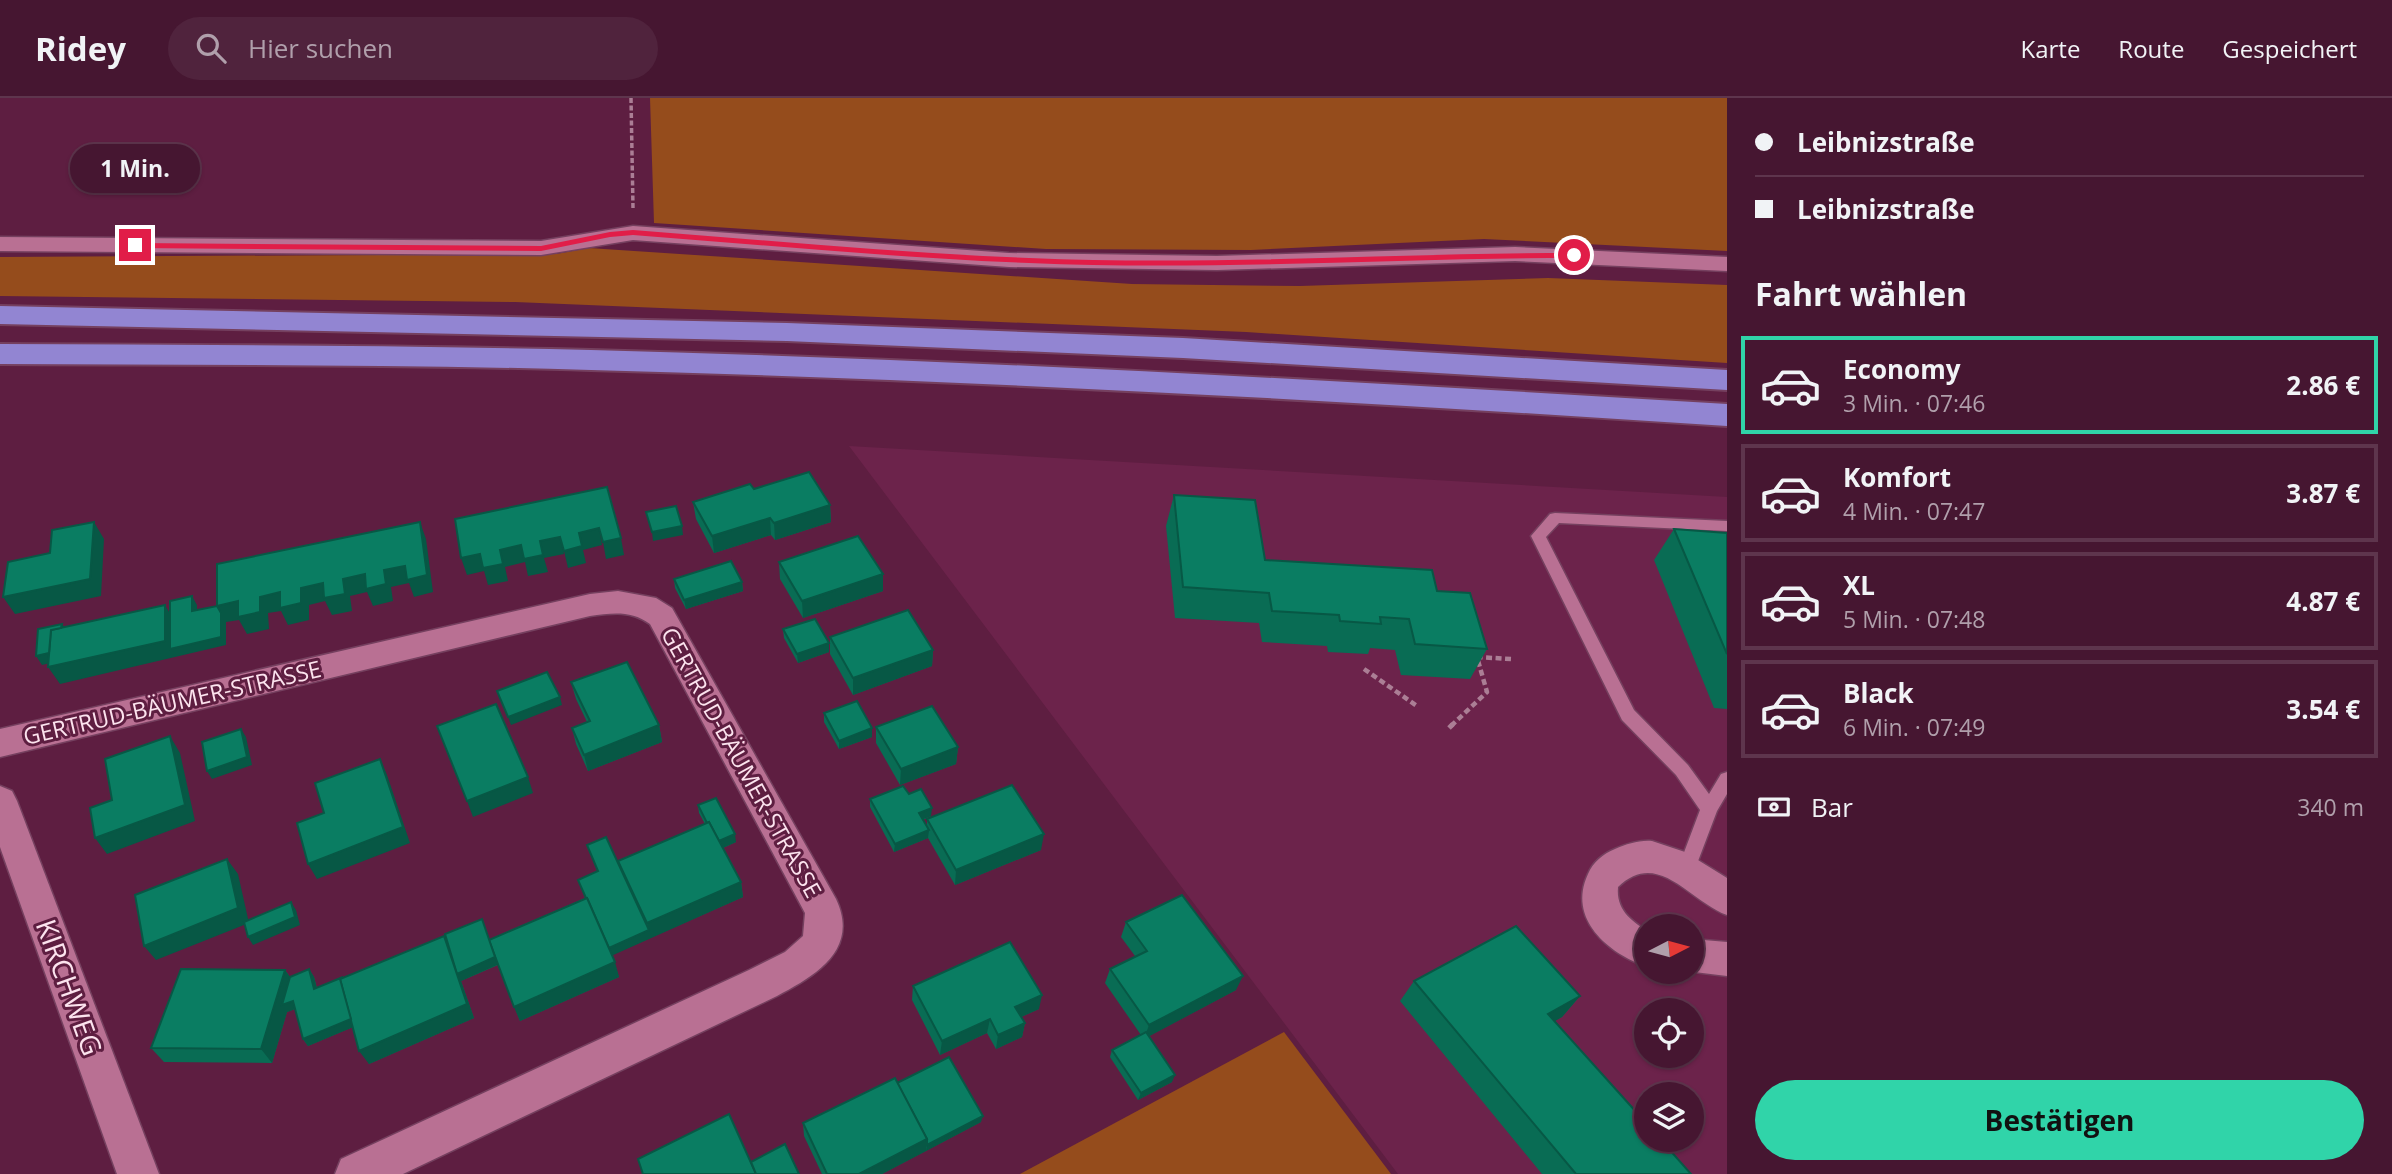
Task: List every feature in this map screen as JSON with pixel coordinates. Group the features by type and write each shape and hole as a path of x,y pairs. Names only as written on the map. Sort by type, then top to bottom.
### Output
{"highway":[{"path":"0,315 787,332 1183,348 1727,380"},
{"path":"0,354 425,356 782,366 1206,385 1727,415"}],"street":[{"path":"0,244 541,248 633,233 1009,260 1217,263 1515,254 1727,264"},
{"name":"GERTRUD-BÄUMER-STRASSE","path":"0,743 590,605 622,601 643,604 661,615 823,911 824,933 819,945 813,954 763,983 356,1174"},
{"name":"KIRCHWEG","path":"0,801 138,1174"},
{"path":"1634,945 1615,932 1606,918 1599,888 1603,877 1622,862 1653,857 1686,871 1727,899"},
{"path":"1704,957 1727,959"}],"lane":[{"path":"1709,809 1682,770 1628,715 1538,536 1555,518 1727,526"},
{"path":"1686,871 1709,809 1727,779"}],"path":[{"path":"631,98 633,233"},
{"path":"1449,727 1487,692 1477,657 1511,659"},
{"path":"1364,669 1417,705"}],"shaded area":[{"path":"650,98 1727,98 1727,251 1484,239 1251,250 1046,249 654,223"},
{"path":"589,248 1132,284 1300,286 1548,278 1727,285 1727,363 1246,332 515,302 0,296 0,257 556,254"},
{"path":"849,446 1727,497 1727,1174 1398,1174"},
{"path":"1284,1032 1391,1174 1020,1174"}],"building":[{"path":"809,472 830,505 774,523 770,518 712,536 693,502 750,484 754,489"},
{"path":"607,487 621,538 603,542 599,528 579,533 582,546 564,551 560,537 540,541 543,555 524,559 521,545 500,550 503,564 483,568 480,554 461,558 455,519"},
{"path":"1174,495 1255,500 1265,560 1432,570 1437,591 1470,593 1487,649 1415,644 1409,619 1380,617 1381,624 1340,621 1339,615 1272,611 1269,593 1183,587"},
{"path":"676,506 682,526 652,532 646,512"},
{"path":"94,522 90,579 3,597 8,562 50,553 52,530"},
{"path":"420,522 427,575 407,580 405,566 384,570 386,584 366,589 365,574 343,579 345,594 324,598 323,583 301,588 301,603 280,608 280,592 260,597 260,612 238,617 238,601 217,606 217,564"},
{"path":"1674,529 1727,533 1727,654"},
{"path":"858,536 883,574 802,601 779,562"},
{"path":"731,561 742,582 684,600 674,579"},
{"path":"192,596 192,611 217,606 221,613 221,637 170,649 170,601"},
{"path":"165,605 165,641 48,667 51,630"},
{"path":"908,610 933,650 853,678 830,637"},
{"path":"815,619 829,643 797,654 783,629"},
{"path":"62,624 61,628 51,630 49,653 36,656 38,629"},
{"path":"627,662 659,725 584,755 572,728 590,721 571,682"},
{"path":"547,672 560,697 508,717 497,691"},
{"path":"857,701 872,728 839,741 824,713"},
{"path":"496,704 528,777 467,801 437,726"},
{"path":"932,706 958,747 901,769 876,727"},
{"path":"241,729 247,757 207,771 202,742"},
{"path":"170,736 185,805 95,838 90,808 112,800 105,759"},
{"path":"380,759 403,827 308,864 297,823 324,813 315,783"},
{"path":"1012,785 1044,834 956,870 927,819"},
{"path":"903,786 909,794 921,789 932,808 919,813 929,830 895,844 870,799"},
{"path":"716,798 735,834 719,841 698,805"},
{"path":"709,822 741,882 647,923 618,861"},
{"path":"606,837 649,930 609,948 578,880 598,871 587,845"},
{"path":"227,859 238,908 144,946 135,895"},
{"path":"1182,895 1243,976 1149,1025 1110,969 1147,951 1126,922"},
{"path":"587,898 615,962 514,1007 489,940"},
{"path":"291,902 295,917 248,937 244,922"},
{"path":"482,919 495,957 457,974 445,934"},
{"path":"1516,926 1580,996 1548,1014 1634,1110 1634,1152 1672,1152 1691,1174 1576,1174 1414,981"},
{"path":"444,936 467,1004 359,1051 340,979"},
{"path":"1010,942 1042,995 1015,1007 1025,1023 998,1035 990,1019 942,1041 913,986"},
{"path":"181,969 285,970 261,1049 151,1048"},
{"path":"309,969 314,989 343,977 340,979 351,1019 303,1039 293,1001 282,1005 290,977"},
{"path":"1146,1032 1175,1075 1141,1093 1112,1050"},
{"path":"949,1057 983,1116 927,1145 927,1139 897,1083"},
{"path":"895,1078 927,1139 859,1174 827,1174 803,1123"},
{"path":"729,1114 756,1174 643,1174 638,1159"},
{"path":"785,1144 799,1174 756,1174 751,1162"}],"route":[{"path":"135,245 550,248 610,235 633,233 1030,261 1217,263 1443,255 1574,255"}]}
